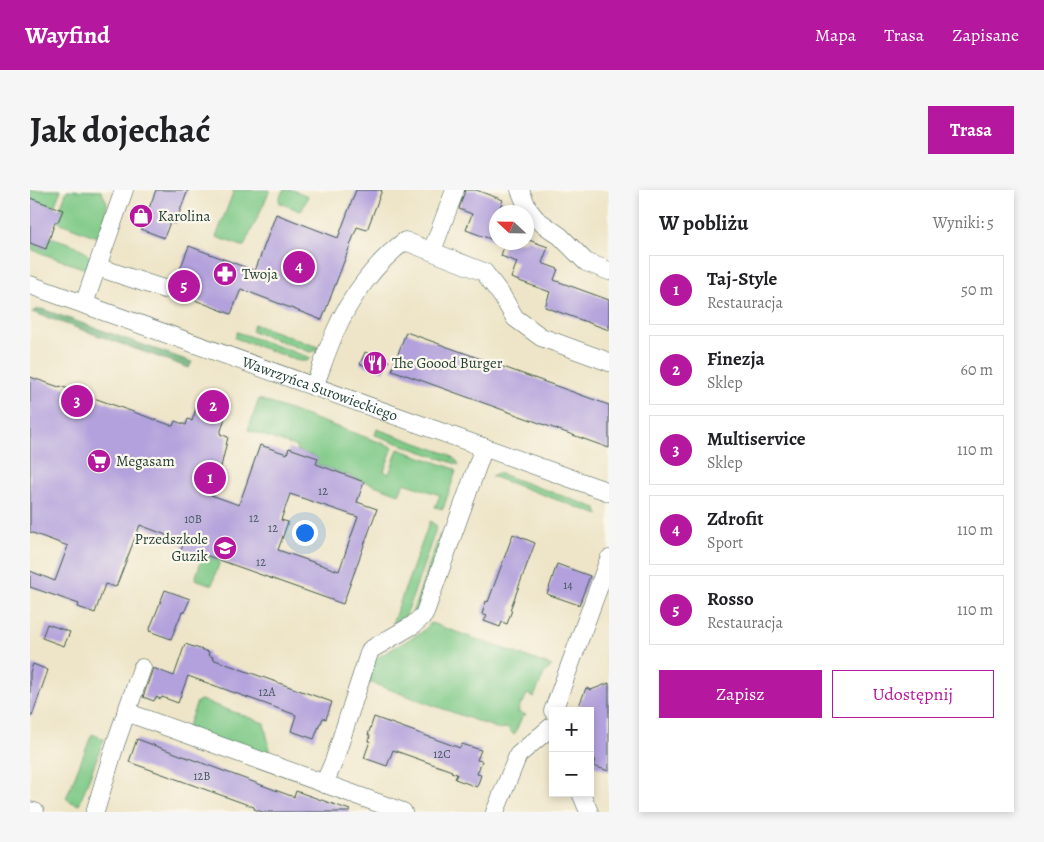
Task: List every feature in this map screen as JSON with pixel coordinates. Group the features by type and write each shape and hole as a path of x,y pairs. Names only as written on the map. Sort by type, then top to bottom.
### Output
{"street":[{"path":"84,304 124,190"},
{"path":"432,251 455,190"},
{"path":"520,190 528,209 536,219 560,236 586,262 609,270"},
{"path":"314,387 335,332 347,309 378,266 390,252 405,241 484,272 502,296 514,318 541,337 609,362"},
{"path":"98,267 164,290"},
{"name":"Wawrzyńca Surowieckiego","path":"30,285 609,492"},
{"path":"324,784 334,761 370,650 413,625 424,615 484,447"},
{"path":"557,707 609,559"},
{"path":"95,812 126,712 142,668"},
{"path":"126,712 403,812"},
{"path":"495,812 518,756 549,723"},
{"path":"583,797 590,812"},
{"path":"30,811 35,812"}],"green space":[{"path":"30,190 61,190 54,207 30,198"},
{"path":"67,190 101,191 107,202 106,216 99,238 58,222 63,210 60,209"},
{"path":"234,190 270,190 244,246 216,237"},
{"path":"283,190 293,190 308,196 302,210 300,211 280,203 279,199"},
{"path":"50,237 74,245 84,251 93,262 91,271 30,249 30,243 45,249"},
{"path":"42,309 192,362 189,368 32,312"},
{"path":"254,324 318,347 318,350 310,352 252,331"},
{"path":"237,332 311,358 307,361 299,361 235,338"},
{"path":"259,399 393,447 384,471 389,474 398,449 455,469 456,471 443,509 435,507 440,495 404,483 399,494 316,464 318,458 296,450 297,447 248,430"},
{"path":"377,429 448,454 459,465 375,435"},
{"path":"498,473 596,508 599,515 491,476"},
{"path":"430,521 437,526 406,616 392,624"},
{"path":"440,534 439,554 417,611 412,613"},
{"path":"207,544 216,547 212,558 220,561 212,585 195,579"},
{"path":"431,623 552,666 544,674 534,697 527,694 523,703 521,703 518,712 526,715 522,717 514,735 507,728 499,729 366,681 373,660 422,632"},
{"path":"201,700 264,723 270,750 268,758 187,728 197,702"},
{"path":"92,734 104,739 79,805 66,798"}],"building":[{"path":"156,190 188,190 175,224 170,222 164,238 141,229"},
{"path":"356,190 382,190 367,230 357,227 322,320 241,289 231,314 174,292 174,285 189,246 255,271 276,214 338,238"},
{"path":"465,190 476,190 503,200 501,205 489,205 489,238 466,230 472,214 459,209"},
{"path":"30,198 63,210 58,222 55,222 46,249 30,243"},
{"path":"534,242 548,247 542,263 558,269 554,280 609,300 609,330 545,307 550,292 511,278 517,262 501,256 503,250 534,250"},
{"path":"406,332 609,405 609,448 392,370"},
{"name":"The Goood Burger","path":"365,352 389,361 384,372 360,364"},
{"path":"30,377 173,426 175,421 186,425 188,419 192,421 200,396 229,405 220,434 228,437 221,467 211,495 239,505 260,445 287,454 289,448 318,458 316,464 364,482 357,502 377,509 343,604 197,552 195,559 180,553 183,545 178,543 179,540 140,525 116,587 105,584 95,613 78,607 79,604 30,587 30,571 55,581 68,546 30,532","holes":["290,494 358,517 339,571 278,550 288,522 281,520"]},
{"path":"513,534 535,543 510,610 512,610 507,624 502,622 500,627 484,621 487,616 482,614"},
{"path":"557,564 590,576 579,605 547,594"},
{"path":"165,590 190,599 184,613 182,612 171,639 149,631"},
{"path":"47,624 70,632 64,646 42,638"},
{"path":"185,644 209,652 208,655 213,657 212,659 332,702 326,719 323,718 320,723 314,739 291,731 296,715 188,676 178,703 162,697 161,699 156,697 154,701 143,697 153,668 174,676"},
{"path":"33,664 48,670 32,716 30,716 30,672"},
{"path":"609,683 609,771 594,766 594,707 579,707 586,688 591,690"},
{"path":"374,717 460,748 462,744 481,750 477,760 482,761 477,774 481,775 477,787 455,779 457,774 452,771 393,750 387,766 364,758 370,741 370,735 368,735"},
{"path":"137,739 294,797 296,791 350,810 349,812 262,812 254,809 254,807 129,762"}],"place":[{"name":"Karolina","path":"141,216"},
{"name":"Zdrofit","path":"299,267"},
{"name":"Twoja","path":"225,274"},
{"name":"Rosso","path":"184,286"},
{"name":"The Goood Burger","path":"375,363"},
{"name":"Multiservice","path":"77,401"},
{"name":"Finezja","path":"213,406"},
{"name":"Megasam","path":"99,461"},
{"name":"Taj-Style","path":"210,478"},
{"name":"Przedszkole Guzik","path":"225,548"}]}
